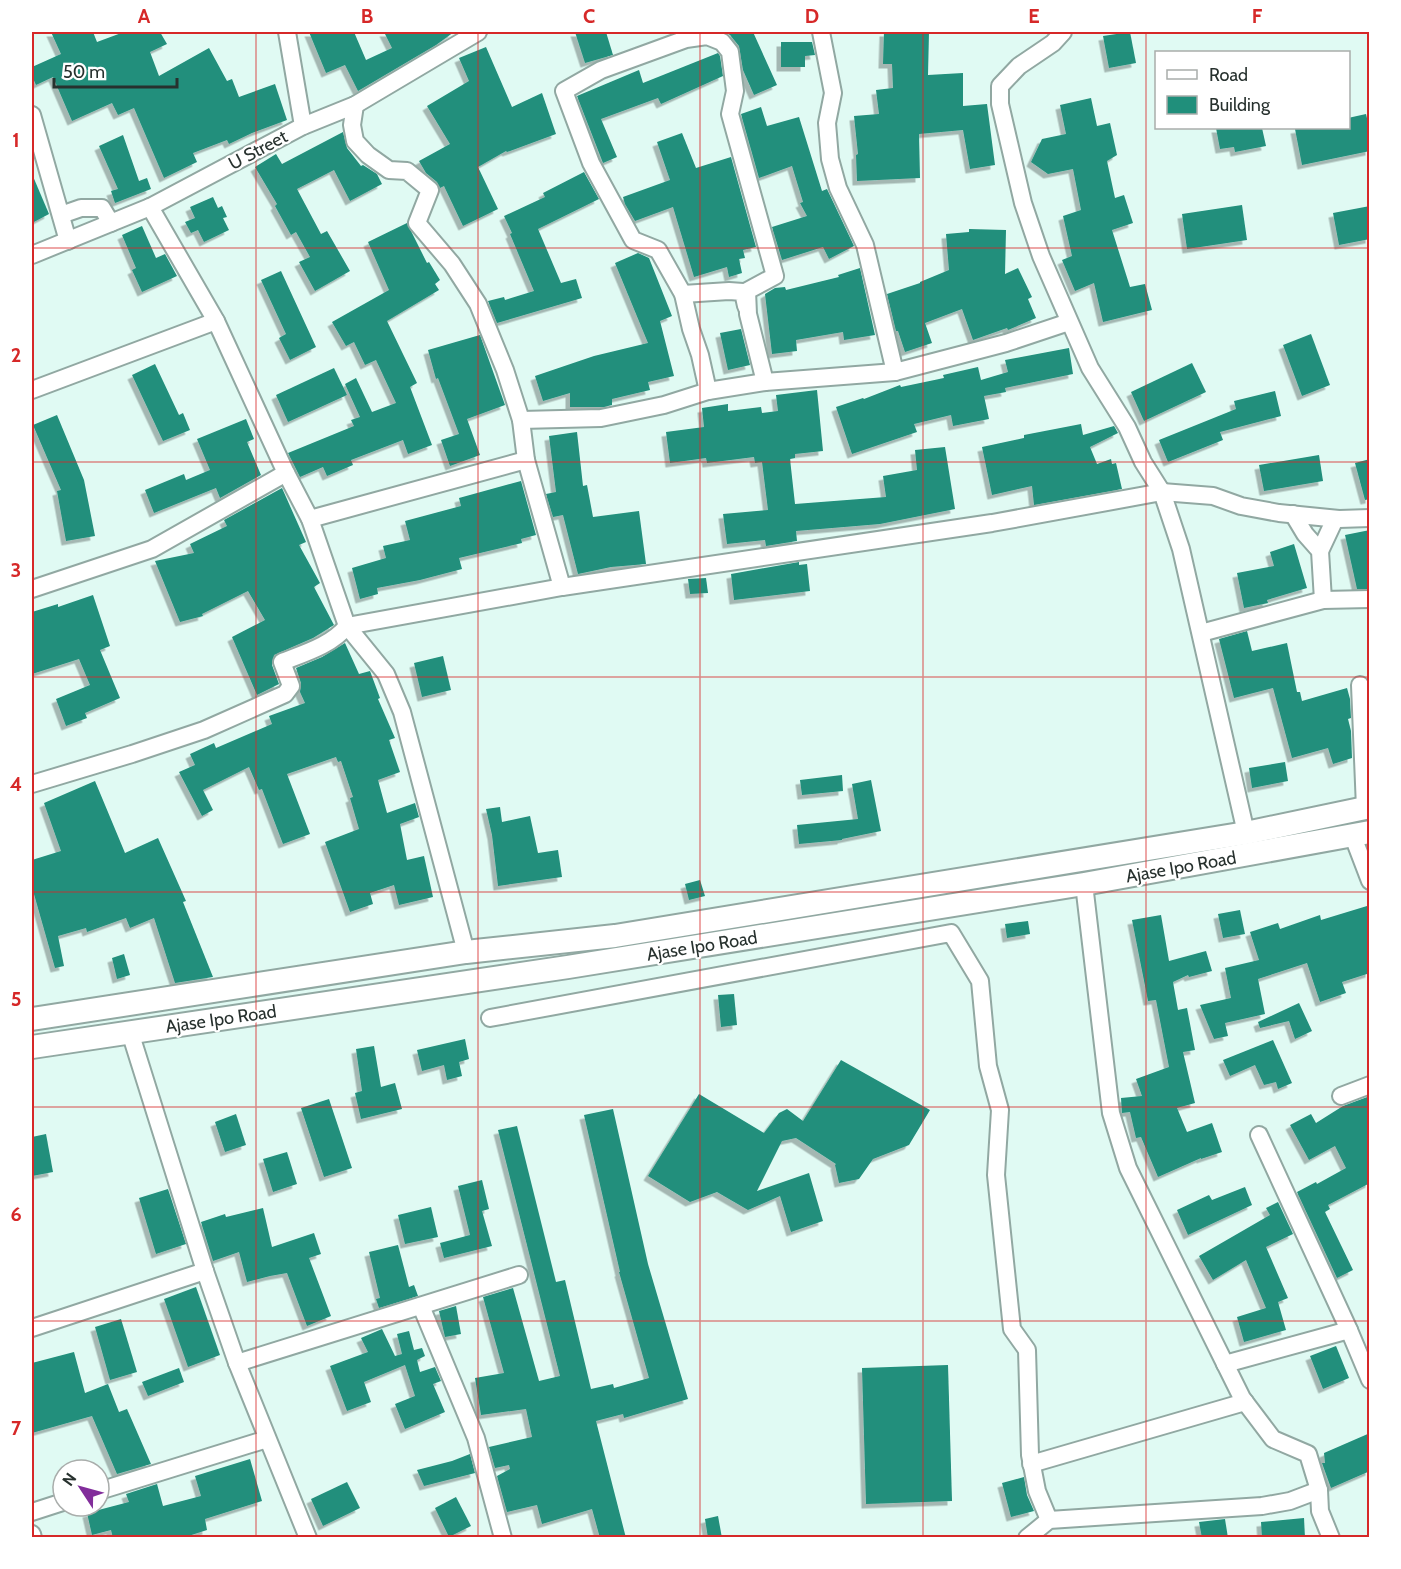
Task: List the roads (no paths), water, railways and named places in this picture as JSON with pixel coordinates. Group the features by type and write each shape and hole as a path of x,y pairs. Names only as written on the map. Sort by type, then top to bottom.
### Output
{"highway":[{"name":"Ajase Ipo Road","path":"32,1019 466,952 615,936 1246,832 1367,807"},
{"name":"Ajase Ipo Road","path":"32,1047 579,966 1084,885 1361,833"}],"street":[{"path":"287,32 303,126"},
{"name":"U Street","path":"32,255 150,207 303,126 355,105 478,32"},
{"path":"821,32 832,93 827,123 830,159 838,188 865,246 895,372"},
{"path":"1063,32 1053,43 1025,62 1000,86 1000,104 1023,203 1041,256 1090,368 1127,427 1143,462 1162,492 1181,549 1246,832"},
{"path":"708,391 683,294 657,250 633,240 591,163 564,91 601,70 686,39 707,36 722,42 730,52 735,91 730,114 775,276 747,291 748,314"},
{"path":"355,105 352,125 355,141 368,155 389,170 407,171 430,190 417,223 452,264 478,304 505,370 521,420 526,460 562,587"},
{"path":"32,115 68,241"},
{"path":"150,207 216,321 286,473 310,519 347,626 386,674 402,712 466,952"},
{"path":"61,214 81,208 102,208 111,223"},
{"path":"683,294 743,292 765,382"},
{"path":"32,390 216,321"},
{"path":"521,420 601,418 664,405 708,391 765,382 895,372 1006,343 1069,322"},
{"path":"310,519 526,460"},
{"path":"32,589 152,549 286,473"},
{"path":"32,784 204,730 285,694 291,686 282,662 313,650 339,636 347,626 562,587 992,523 1162,492 1213,496 1241,506 1293,514 1335,519 1370,518"},
{"path":"1293,514 1305,534 1320,551"},
{"path":"1323,600 1320,551 1335,519"},
{"path":"1201,633 1323,600 1370,599"},
{"path":"1360,685 1367,807"},
{"path":"1361,833 1370,880"},
{"path":"1084,885 1112,1113 1128,1168 1245,1402 1273,1439 1308,1454 1319,1490 1320,1510 1331,1538"},
{"path":"490,1018 951,933 980,981 988,1066 1000,1110 996,1175 1012,1329 1027,1350 1031,1464 1037,1491 1049,1520"},
{"path":"130,1032 205,1271 237,1363 308,1538"},
{"path":"1341,1096 1370,1085"},
{"path":"1259,1135 1370,1380"},
{"path":"32,1328 205,1271"},
{"path":"237,1363 519,1275"},
{"path":"421,1306 476,1438 503,1538"},
{"path":"1225,1364 1349,1330"},
{"path":"1031,1464 1245,1402"},
{"path":"111,1487 267,1439"},
{"path":"1027,1538 1049,1520 1262,1506 1290,1501 1319,1490"},
{"path":"32,1512 51,1506"}]}
